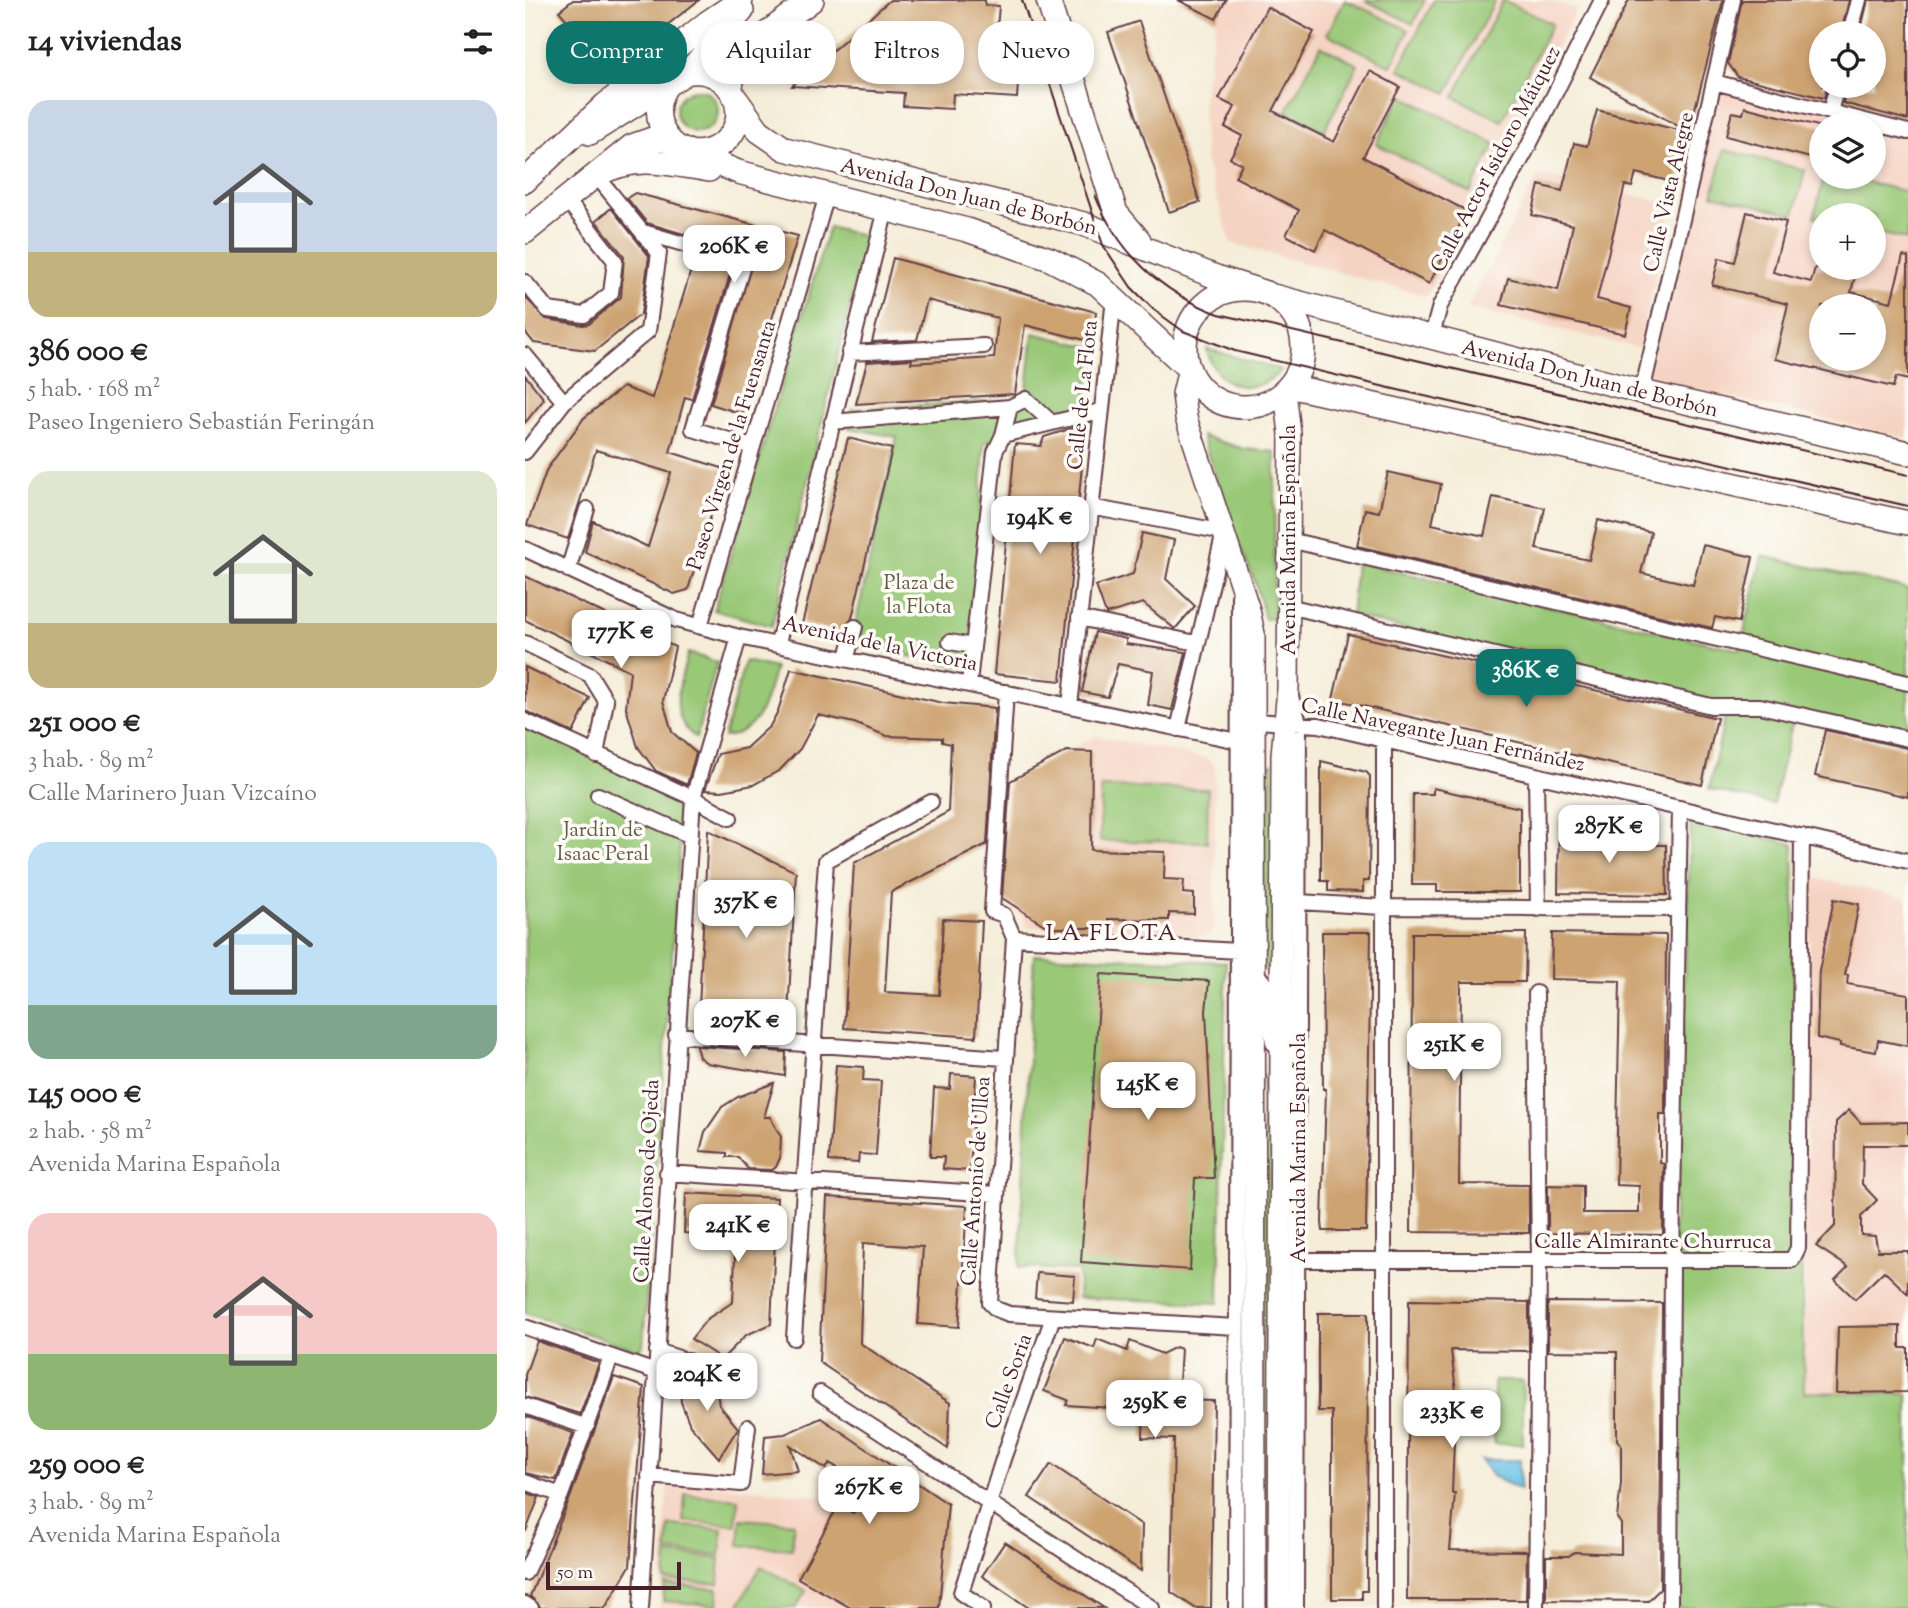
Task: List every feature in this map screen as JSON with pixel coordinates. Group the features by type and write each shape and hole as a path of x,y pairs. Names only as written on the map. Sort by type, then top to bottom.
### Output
{"main road":[{"path":"532,175 605,105 708,22 741,0"},
{"path":"687,68 753,0"},
{"path":"525,232 636,143 652,139 709,150 727,139 737,120 733,94 735,70 745,55 812,0"},
{"path":"1048,0 1115,213 1132,234 1157,254"},
{"path":"687,77 707,73 720,78 733,94"},
{"path":"532,175 594,130 668,84"},
{"path":"673,84 657,110 661,129 678,146"},
{"name":"Avenida Don Juan de Borbón","path":"733,94 759,131 785,149 1084,223 1157,254 1265,293 1431,339 1642,392 1908,453"},
{"name":"Avenida Don Juan de Borbón","path":"678,146 725,167 967,230 1050,259 1093,280 1189,369"},
{"path":"596,175 624,162 641,160 767,179"},
{"path":"1233,290 1265,293 1296,319 1302,334 1301,366 1287,388 1261,405 1229,405 1201,388 1189,369 1186,356 1187,332 1201,307 1233,290"},
{"name":"Avenida Marina Española","path":"1189,369 1183,394 1186,418 1224,532 1254,635 1255,1608"},
{"path":"1287,388 1908,523"},
{"name":"Avenida Marina Española","path":"1279,1608 1282,755 1292,722 1288,689 1290,434 1287,388"}],"street":[{"name":"Calle Actor Isidoro Máiquez","path":"1431,339 1440,306 1527,149 1602,0"},
{"name":"Calle Vista Alegre","path":"1642,392 1733,0"},
{"path":"1853,21 1859,0"},
{"path":"1714,82 1830,112 1834,98"},
{"path":"1886,126 1908,132"},
{"path":"525,452 564,402 648,331 659,253 596,175"},
{"name":"Paseo Virgen de la Fuensanta","path":"700,626 827,195"},
{"path":"525,282 548,310 584,315 611,293 615,261 565,199"},
{"path":"778,643 886,209"},
{"path":"642,232 744,262 693,429 752,447"},
{"name":"Calle de La Flota","path":"1070,706 1114,298"},
{"path":"849,353 984,346"},
{"path":"525,355 564,402"},
{"path":"832,422 1010,407 1026,399 1051,422"},
{"path":"969,683 995,453 1010,407"},
{"path":"1003,435 1100,411"},
{"path":"1090,507 1224,532 1178,729"},
{"path":"568,570 587,509"},
{"path":"1289,540 1908,683"},
{"name":"Avenida de la Victoria","path":"525,549 676,620 739,637 847,657 1238,741"},
{"name":"Avenida Marina Española","path":"1236,1608 1239,580"},
{"path":"1288,606 1711,706 1760,706 1908,739"},
{"path":"1079,618 1196,643"},
{"path":"847,657 855,627"},
{"name":"Calle Alonso de Ojeda","path":"641,1608 693,798 739,637"},
{"path":"950,642 973,646"},
{"path":"525,643 590,675 606,701 596,755"},
{"path":"1006,692 992,911 1004,915 1014,938 1238,951"},
{"path":"525,721 693,798 730,818"},
{"name":"Calle Navegante Juan Fernández","path":"1255,721 1292,722 1384,741 1908,861"},
{"name":"Avenida Marina Española","path":"1292,722 1299,902 1296,1608"},
{"path":"1384,741 1384,1608"},
{"path":"1536,775 1538,909"},
{"path":"599,795 691,836"},
{"path":"794,1338 826,861 931,802"},
{"path":"1670,1608 1672,1262 1680,808"},
{"name":"Calle Almirante Churruca","path":"1297,1260 1793,1260 1796,1255 1802,836"},
{"path":"1299,902 1382,907 1678,909"},
{"name":"Calle Antonio de Ulloa","path":"1014,938 1004,1058 990,1303 996,1309 1009,1314 1236,1326"},
{"name":"Avenida Marina Española","path":"1238,951 1255,968 1268,992 1280,1088"},
{"path":"1536,993 1539,1261 1536,1608"},
{"path":"676,1035 813,1042 1004,1058"},
{"path":"667,1173 996,1194"},
{"name":"Calle Soria","path":"983,1608 961,1593 1003,1459 1053,1317"},
{"path":"525,1327 656,1371"},
{"path":"657,1351 722,1372"},
{"path":"525,1573 561,1495 611,1357"},
{"path":"820,1393 1152,1608"},
{"path":"525,1406 587,1427"},
{"path":"649,1476 741,1484 748,1427"},
{"path":"525,1482 561,1495"},
{"path":"1236,1580 1253,1533"},
{"path":"525,1604 531,1608"}],"shaded area":[{"path":"1178,0 1547,0 1577,9 1427,296 1231,243 1205,160 1202,106 1216,20"},
{"path":"1714,82 1830,112 1809,112 1809,189 1886,189 1886,126 1908,132 1908,438 1647,378"},
{"path":"1538,175 1672,204 1639,348 1467,308"},
{"path":"1096,736 1206,758 1215,766 1214,929 1206,937 1027,927 1023,917 1001,897 1007,783"},
{"path":"1810,877 1908,899 1908,1394 1804,1392"},
{"path":"668,1480 827,1497 941,1571 939,1608 660,1608"}],"green space":[{"path":"1345,0 1409,30 1391,66 1327,34"},
{"path":"1365,0 1425,0 1413,24"},
{"path":"1434,0 1495,0 1447,93 1399,69"},
{"path":"1503,0 1552,24 1502,121 1454,97"},
{"path":"1321,46 1358,65 1324,131 1286,112"},
{"path":"697,90 712,96 718,111 712,126 697,132 682,126 676,111 682,96"},
{"path":"1401,95 1495,144 1470,193 1376,144"},
{"path":"1724,150 1805,170 1794,214 1713,195"},
{"path":"1886,187 1908,192 1907,240 1886,235 1886,203 1818,203 1821,189 1886,189"},
{"path":"829,227 867,237 772,626 714,610"},
{"name":"Plaza de la Flota","path":"1033,333 1092,347 1087,407 984,443 971,669 851,644 897,437 849,428 852,409 1026,399"},
{"path":"1207,349 1281,370 1271,379 1259,384 1237,385 1218,373"},
{"path":"1202,436 1244,449 1275,452 1274,619 1265,619 1256,584 1234,533"},
{"path":"1762,556 1908,589 1908,744 1794,716 1773,804 1709,789 1727,707 1351,616 1356,562 1740,650"},
{"path":"688,653 717,662 696,738 681,720 678,709 679,687"},
{"path":"745,661 775,668 765,702 754,721 746,729 724,737"},
{"name":"Jardín de Isaac Peral","path":"525,716 684,793 643,1346 637,1350 525,1313"},
{"path":"1273,764 1273,975 1263,968 1264,765"},
{"path":"1101,787 1208,789 1207,842 1100,841"},
{"path":"1691,821 1793,844 1804,1392 1908,1394 1908,1608 1670,1608 1672,1262"},
{"path":"1034,955 1226,962 1219,1303 1078,1298 1079,1271 1019,1267"},
{"path":"1263,1075 1272,1083 1271,1593 1261,1594"},
{"path":"1494,1381 1523,1381 1523,1444 1494,1444"},
{"path":"685,1494 738,1499 736,1525 683,1521"},
{"path":"741,1519 794,1523 792,1549 739,1545"},
{"path":"669,1525 722,1529 720,1555 667,1551"},
{"path":"667,1554 720,1558 718,1584 665,1580"},
{"path":"761,1566 806,1591 796,1608 737,1608"},
{"path":"665,1584 718,1589 717,1605 663,1601"}],"water":[{"path":"1481,1460 1520,1460 1520,1490 1492,1476"}],"building":[{"path":"573,0 699,0 672,21 568,21 559,11"},
{"path":"890,0 985,0 985,5 999,6 998,21 978,21 978,84 1018,84 1017,98 953,94 952,109 903,106 904,93 792,86 836,84 836,47 850,35 850,84 964,84 964,21 866,21"},
{"path":"1178,0 1226,0 1216,19"},
{"path":"1629,0 1723,0 1689,132 1590,77"},
{"path":"1742,0 1849,0 1844,21 1809,21 1809,94 1738,77 1728,63"},
{"path":"1868,0 1908,0 1908,120 1886,114 1886,112 1843,103 1844,98 1886,98 1886,21 1863,21"},
{"path":"1267,7 1314,32 1273,111 1334,142 1370,71 1400,87 1363,157 1467,211 1429,284 1325,230 1315,250 1286,235 1299,210 1235,177 1242,164 1230,158 1242,136 1225,127 1235,107 1219,99"},
{"path":"1139,21 1200,202 1169,212 1108,32"},
{"path":"1745,107 1809,124 1809,158 1726,136 1732,112 1743,114"},
{"path":"1597,110 1690,133 1677,183 1636,173 1632,187 1625,185 1597,299 1631,308 1625,334 1501,305 1508,278 1558,290 1573,225 1532,215 1539,185 1562,191 1574,143 1587,146"},
{"path":"635,193 798,236 742,414 711,404 753,259 747,253 647,223 627,198"},
{"path":"611,208 649,256 641,314 595,351 534,343 525,332 525,297 546,319 583,325 589,324 621,297 624,256 596,221"},
{"path":"1747,212 1786,222 1773,272 1811,282 1854,280 1851,292 1859,294 1809,294 1809,367 1775,359 1788,304 1712,285 1719,258 1735,262"},
{"path":"1903,256 1908,257 1908,380 1896,377 1893,387 1826,371 1886,371 1886,301 1891,302"},
{"path":"695,257 732,268 692,399 685,397 670,452 725,469 688,590 674,594 585,552 593,521 648,547 671,473 596,450 568,539 527,525 547,469 584,418 623,387 652,398"},
{"path":"893,258 1096,312 1093,342 1025,325 1015,394 856,404 867,362 912,359 911,363 994,358 998,318 927,300 917,340 872,342"},
{"path":"525,375 544,399 525,423"},
{"path":"1086,424 1061,681 994,674 1015,444 1041,446 1044,437"},
{"path":"848,438 892,449 852,618 843,633 802,624"},
{"path":"1388,472 1441,484 1432,524 1484,536 1493,497 1545,508 1536,549 1589,560 1598,520 1651,532 1641,573 1693,585 1703,545 1753,557 1739,622 1715,617 1712,628 1357,546 1365,509 1379,512"},
{"path":"1142,533 1174,540 1166,579 1195,606 1175,629 1143,603 1106,614 1096,586 1133,574"},
{"path":"525,576 675,647 663,701 672,732 696,753 687,785 656,771 638,747 626,708 630,671 525,620"},
{"path":"1095,632 1126,639 1126,644 1186,652 1172,710 1148,705 1153,671 1118,664 1108,697 1082,692"},
{"path":"1348,634 1717,718 1702,785 1333,699"},
{"path":"525,667 590,698 573,733 525,711"},
{"path":"791,669 943,703 995,708 987,844 891,892 885,992 939,995 943,919 982,921 976,1037 844,1028 854,863 948,812 951,744 942,742 942,738 887,736 854,723 818,715 800,749 780,770 753,785 722,791 705,790 718,754 746,748 770,726 778,711"},
{"path":"1825,730 1908,748 1908,797 1815,776"},
{"path":"1067,751 1092,752 1091,850 1165,852 1164,879 1184,880 1183,893 1194,894 1194,914 1169,913 1169,920 1108,919 1108,928 1049,928 1002,898 1010,781"},
{"path":"1321,761 1366,772 1370,776 1369,881 1363,881 1363,892 1328,891 1328,881 1321,881"},
{"path":"1433,788 1520,808 1520,892 1437,892 1437,885 1412,885 1413,794 1433,794"},
{"path":"1559,821 1598,833 1598,844 1666,845 1667,895 1558,893"},
{"path":"708,830 796,872 787,1033 698,1027"},
{"path":"1834,899 1859,904 1845,975 1848,975 1847,984 1908,994 1908,1046 1878,1040 1876,1052 1840,1046 1840,1043 1817,1038 1819,971"},
{"path":"1322,932 1371,932 1366,1231 1323,1231 1326,1089 1323,1089"},
{"path":"1412,933 1526,933 1525,982 1461,982 1459,1184 1529,1185 1529,1233 1411,1232"},
{"path":"1552,933 1666,935 1665,1114 1660,1114 1660,1163 1664,1164 1663,1235 1548,1233 1548,1185 1583,1186 1583,1213 1639,1213 1639,1186 1616,1185 1620,981 1551,979"},
{"path":"1101,974 1209,981 1206,1011 1214,1178 1195,1178 1190,1270 1081,1262"},
{"path":"696,1046 786,1052 785,1076 707,1063 699,1057"},
{"path":"836,1065 864,1067 863,1080 881,1081 876,1155 859,1154 858,1163 829,1161"},
{"path":"951,1074 976,1076 970,1171 943,1169 944,1157 930,1157 934,1088 950,1089"},
{"path":"774,1083 764,1117 770,1117 781,1137 780,1158 776,1167 772,1170 748,1169 738,1157 727,1157 727,1153 700,1151 705,1132 722,1107 738,1097"},
{"path":"1849,1110 1861,1123 1908,1122 1908,1145 1863,1145 1862,1184 1877,1200 1861,1217 1861,1235 1875,1236 1878,1251 1908,1251 1908,1294 1884,1271 1855,1299 1835,1280 1848,1267 1816,1246 1835,1226 1836,1122"},
{"path":"686,1193 777,1198 771,1324 746,1335 722,1359 691,1339 707,1319 733,1302 736,1235 684,1233"},
{"path":"827,1197 967,1206 959,1327 918,1324 923,1247 863,1243 860,1343 950,1403 948,1449 819,1362"},
{"path":"1037,1273 1075,1276 1073,1301 1035,1298"},
{"path":"1409,1300 1529,1302 1529,1351 1451,1350 1456,1391 1452,1493 1455,1493 1450,1550 1527,1551 1526,1600 1407,1600"},
{"path":"1548,1302 1662,1303 1660,1589 1648,1601 1546,1600 1546,1556 1569,1556 1574,1552 1621,1554 1621,1524 1617,1518 1621,1445 1617,1440 1617,1352 1548,1351"},
{"path":"1318,1313 1368,1313 1367,1591 1362,1591 1362,1599 1332,1599 1332,1411 1318,1411"},
{"path":"1900,1326 1900,1348 1908,1348 1908,1392 1836,1393 1838,1327"},
{"path":"1065,1337 1094,1348 1097,1339 1127,1351 1130,1341 1162,1354 1176,1347 1181,1349 1178,1400 1214,1401 1211,1608 1195,1608 1171,1592 1174,1439 1143,1438 1144,1410 1066,1405 1068,1400 1044,1391"},
{"path":"537,1341 599,1363 580,1414 525,1397 525,1375"},
{"path":"614,1377 644,1387 630,1566 605,1608 541,1608 530,1596 570,1498"},
{"path":"679,1377 715,1380 719,1405 738,1428 719,1458 690,1425 681,1402"},
{"path":"525,1416 573,1433 556,1480 525,1473"},
{"path":"821,1418 948,1504 939,1608 851,1608 798,1578 839,1504 853,1513 867,1489 830,1463 826,1469 790,1445 798,1471 762,1474 765,1436 785,1434"},
{"path":"1051,1464 1142,1525 1141,1571 1029,1497"},
{"path":"525,1492 539,1497 526,1531 525,1530"},
{"path":"1005,1542 1104,1608 1029,1608 982,1576"}],"tram line":[{"path":"1022,0 1103,245 1131,287 1154,310 1183,331 1235,351 1908,506"},
{"path":"1095,195 1116,235 1144,268 1178,295 1219,314 1908,475"}],"district":[{"name":"LA FLOTA","path":"1112,932"}]}
